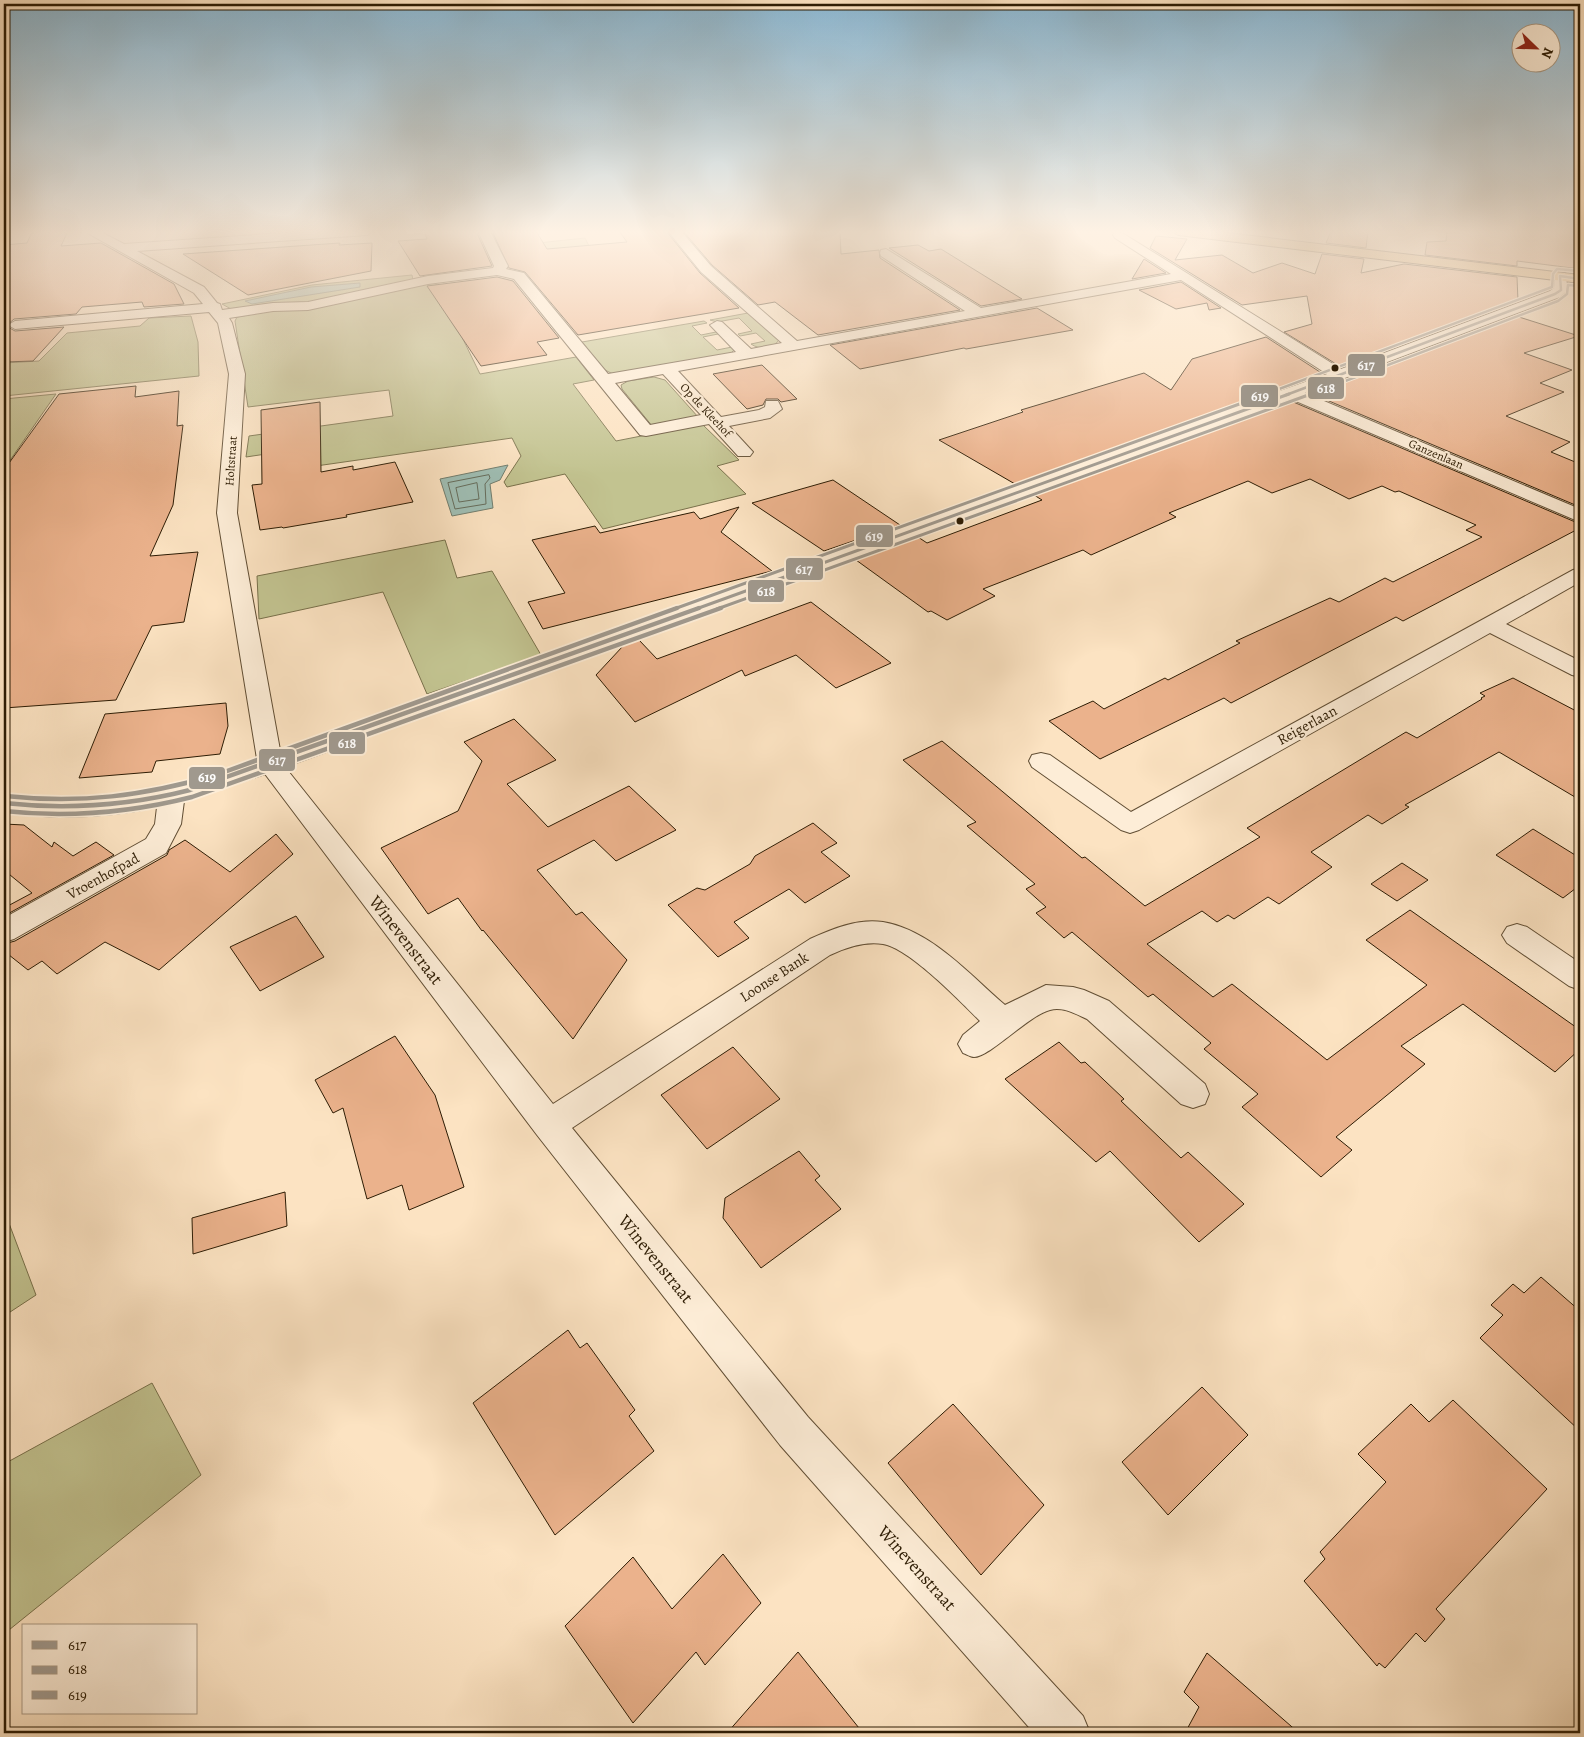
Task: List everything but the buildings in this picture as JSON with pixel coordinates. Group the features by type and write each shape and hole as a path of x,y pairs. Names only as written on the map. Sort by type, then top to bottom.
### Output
{"street":[{"path":"15,325 203,312"},
{"name":"Holtstraat","path":"219,312 225,322 237,374 227,512 270,764"},
{"path":"548,312 646,431 764,414 774,409 772,405"},
{"path":"756,312 795,346"},
{"name":"Op de Kleehof","path":"604,380 984,312"},
{"path":"1239,312 1338,374"},
{"path":"4,803 52,809 113,807 172,797 270,764 1291,393 1505,312"},
{"path":"717,326 749,355"},
{"name":"Op de Kleehof","path":"667,369 744,452"},
{"name":"Ganzenlaan","path":"1291,393 1580,516"},
{"name":"Reigerlaan","path":"1041,762 1130,824 1580,574"},
{"path":"1490,624 1580,670"},
{"name":"Winevenstraat","path":"270,764 548,1125 794,1431 1066,1733"},
{"name":"Vroenhofpad","path":"4,931 156,846 168,824 172,797"},
{"name":"Loonse Bank","path":"548,1125 820,947 845,935 884,933 911,943 1002,1022"},
{"path":"1517,935 1580,978"},
{"path":"974,1044 1002,1022 1046,997 1073,999 1098,1010 1193,1094"}],"green space":[{"path":"265,312 450,312 480,374 576,357 594,380 573,384 616,441 702,424 739,460 717,466 746,494 603,529 565,474 507,487 504,482 521,456 512,438 316,466 313,447 246,457 249,436 393,416 389,390 248,407 235,321 237,317"},
{"path":"748,313 779,340 766,348 754,346 751,344 765,341 756,333 740,336 738,334 752,331 739,318 717,322 710,320"},
{"path":"191,316 198,342 199,376 4,396 4,363 39,361 67,333 140,326 149,318"},
{"path":"704,321 707,323 692,326 701,335 716,332 718,334 703,337 717,350 732,347 734,350 730,354 613,374 605,370 582,342"},
{"path":"654,377 665,380 699,418 653,427 622,389 621,385 628,381"},
{"path":"56,394 4,469 4,399"},
{"path":"445,540 457,578 492,571 541,655 427,694 383,592 259,619 257,576"},
{"path":"4,1210 36,1295 4,1316"},
{"path":"152,1383 201,1475 4,1634 4,1464"}],"water":[{"path":"508,465 500,480 490,484 493,508 452,516 440,479"}],"transit line":[{"name":"619","path":"5,796 61,800 112,798 162,789 216,775 1288,386 1485,312"},
{"name":"617","path":"4,803 60,808 112,806 163,797 218,782 1291,393 1507,312"},
{"name":"618","path":"4,811 60,815 113,813 165,804 220,789 1294,400 1529,312"}]}
